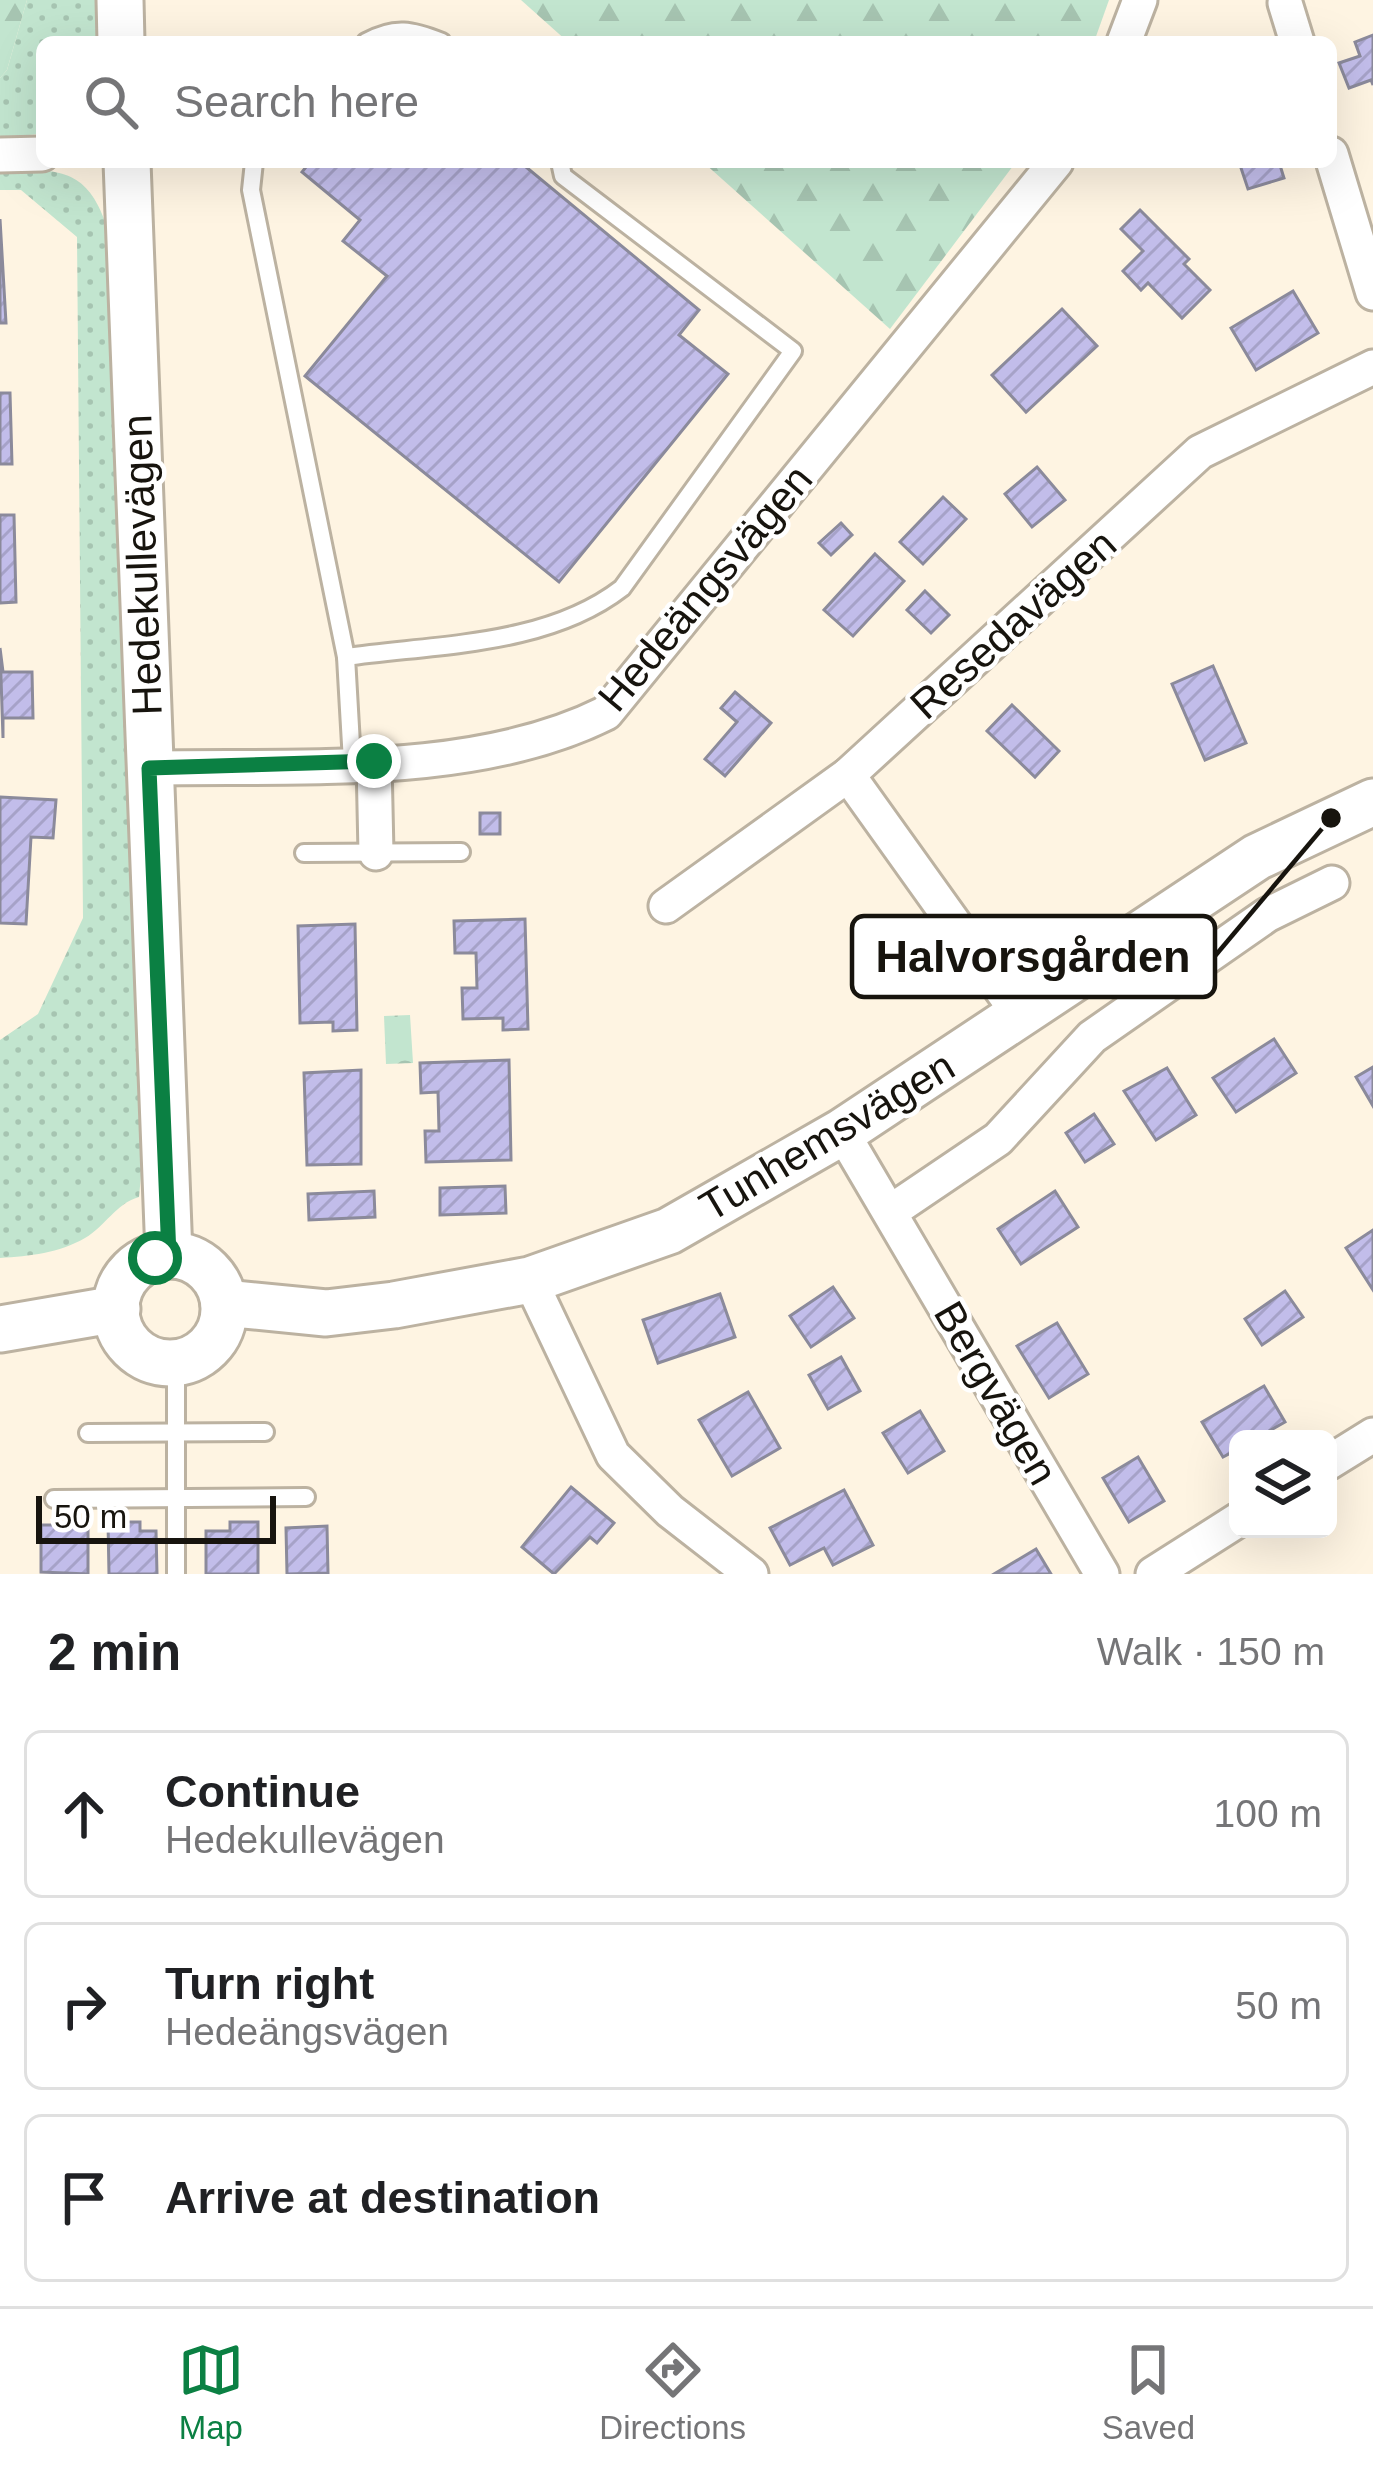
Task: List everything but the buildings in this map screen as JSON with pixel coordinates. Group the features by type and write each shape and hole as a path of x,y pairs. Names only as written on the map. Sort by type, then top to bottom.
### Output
{"street":[{"path":"120,0 122,36"},
{"path":"1126,36 1140,0"},
{"path":"1282,1 1295,36"},
{"path":"0,154 36,154"},
{"name":"Hedekullevägen","path":"127,168 169,1256"},
{"name":"Hedeängsvägen","path":"149,768 460,758 518,749 606,713 1051,168"},
{"path":"1335,168 1373,293"},
{"name":"Resedavägen","path":"666,906 848,775 1200,452 1373,367"},
{"path":"363,762 376,853"},
{"path":"848,775 1021,1017"},
{"name":"Tunhemsvägen","path":"224,1304 326,1312 530,1280 669,1231 842,1132 1258,856 1373,802"},
{"path":"890,1212 998,1139 1092,1037 1267,915 1332,883"},
{"name":"Bergvägen","path":"842,1132 1102,1574"},
{"path":"169,1256 206,1269 224,1304 223,1321 212,1343 176,1363 149,1359 134,1349 123,1334 117,1309 132,1271 169,1256"},
{"path":"530,1280 613,1455 670,1511 752,1574"},
{"path":"0,1329 117,1309"},
{"path":"1337,1457 1373,1435"},
{"path":"1154,1574 1229,1526"}],"lane":[{"path":"377,36 413,30 428,36"},
{"path":"253,168 251,190 363,762"},
{"path":"346,657 552,627 589,614 622,588 793,351 563,176 561,168"},
{"path":"304,853 461,852"},
{"path":"176,1363 176,1574"},
{"path":"88,1433 265,1432"},
{"path":"54,1498 306,1496"}],"green space":[{"path":"0,0 27,0 7,70 0,78"},
{"path":"27,0 97,0 99,36 36,36 36,134 0,137 0,78 7,70"},
{"path":"521,0 1109,0 1096,36 561,36"},
{"path":"710,168 1011,168 890,329"},
{"path":"0,170 40,170 70,177 92,196 109,233 146,1121 139,1197 75,1243 44,1253 0,1258 0,1040 38,1014 83,918 77,237 21,190 0,190"},
{"path":"410,1015 413,1063 386,1064 384,1016"}],"place":[{"name":"Halvorsgården","path":"1331,818"}],"route":[{"path":"155,1258 169,1256 149,768 374,761"}]}
